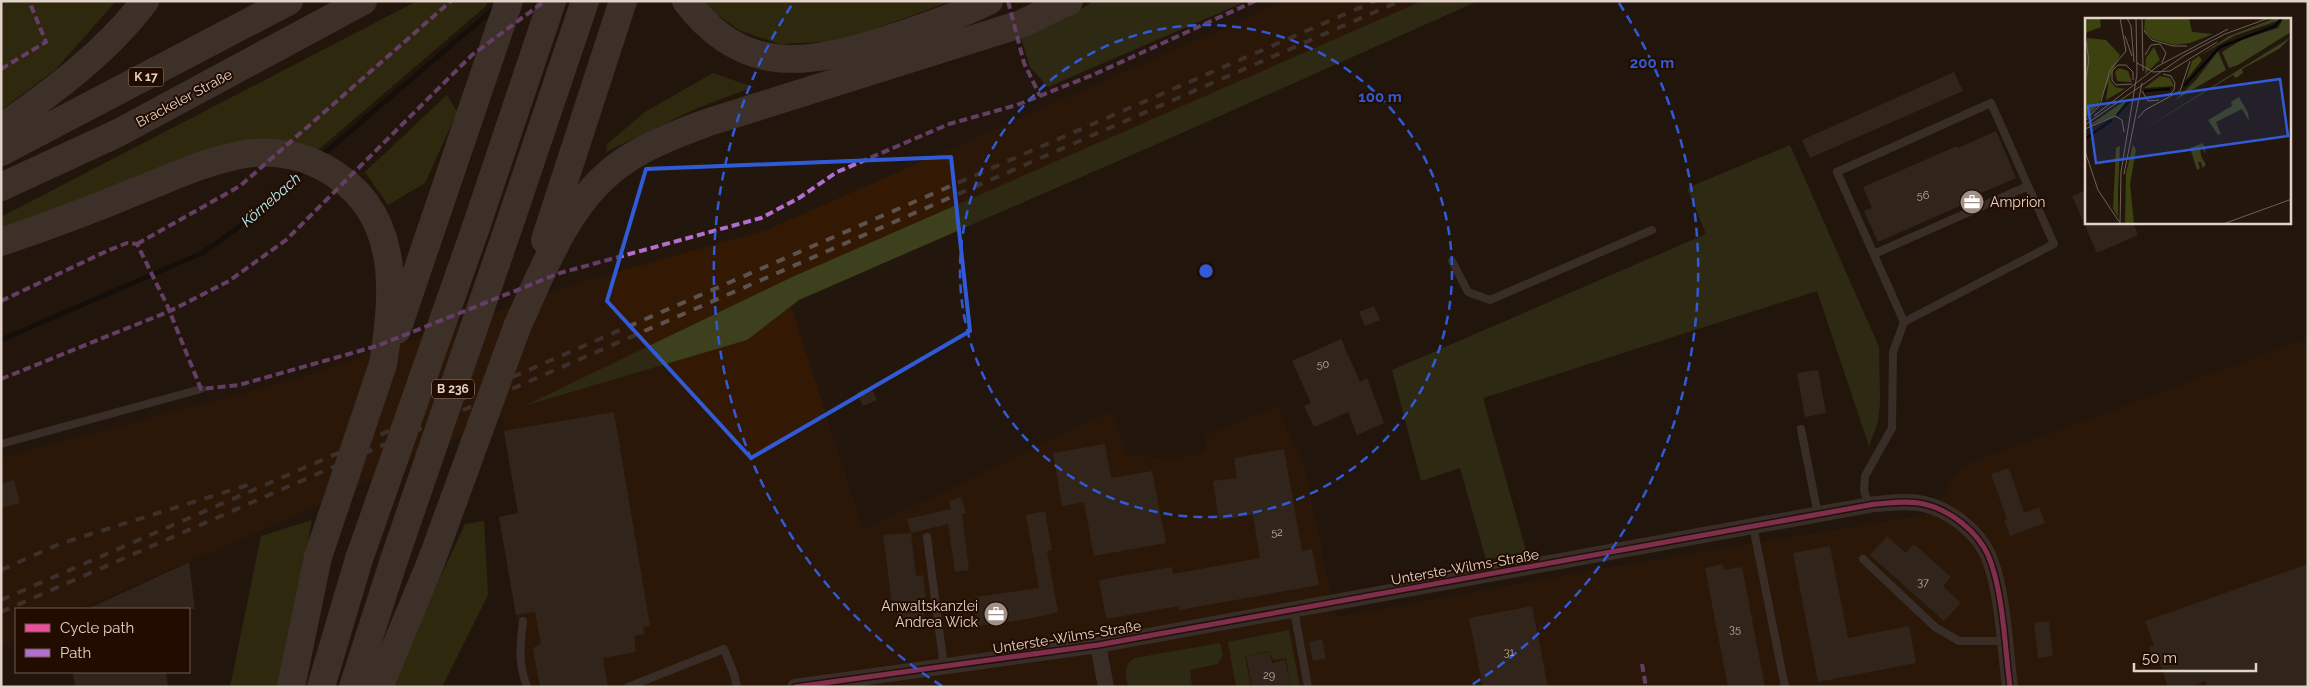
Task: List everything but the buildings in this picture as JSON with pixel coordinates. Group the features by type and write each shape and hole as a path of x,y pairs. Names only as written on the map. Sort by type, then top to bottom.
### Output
{"highway":[{"path":"1,128 39,101 114,38 145,1"},
{"path":"55,125 153,57 259,1"},
{"name":"K 17","path":"1,152 289,1"},
{"name":"Brackeler Straße","path":"1,187 118,133 362,1"},
{"path":"291,687 318,557 429,239 509,1"},
{"name":"B 236","path":"353,687 394,560 584,1"},
{"path":"379,687 431,562 518,327 623,1"},
{"path":"686,1 715,34 735,46 760,55 785,59 844,54 978,7"},
{"path":"518,327 566,227 585,198 625,160 659,141 709,122 1021,24 1070,1"},
{"name":"B 236","path":"321,687 359,559 476,227 549,10"},
{"path":"1,242 201,166 236,155 259,152 296,157 316,163 335,173 353,188 374,214 387,251 391,280 391,305 384,364"}],"street":[{"name":"Unterste-Wilms-Straße","path":"794,687 864,682 944,667 1098,645 1753,526 1900,502 1923,504 1942,510 1975,536 1988,554 1996,579 2010,687"},
{"path":"1098,645 1106,687"}],"lane":[{"path":"1868,506 1864,490 1866,476 1892,428 1893,352 1904,322 2054,244 1991,104 1837,172 1904,322"},
{"path":"1874,254 2028,186"},
{"path":"1452,261 1468,292 1490,300 1652,230"},
{"path":"1,444 202,389"},
{"path":"1801,429 1818,515"},
{"path":"1753,526 1785,687"},
{"path":"927,537 944,667"},
{"path":"1863,560 1935,627 1959,641 2004,641"},
{"path":"1294,610 1308,687"},
{"path":"523,621 519,655 521,670 527,687"},
{"path":"628,687 724,649 734,674 736,687"}],"highlighted area":[{"path":"951,157 970,331 751,458 607,301 646,169"}],"shaded area":[{"path":"1285,1 1422,1 792,277 573,383 788,296 863,530 1110,412 1128,455 1171,459 1207,453 1204,436 1277,406 1305,470 1336,617 1629,564 1931,514 1962,466 2308,338 2308,687 528,687 499,517 518,513 503,416 319,505 82,608 15,608 15,639 1,646 1,458 290,381 582,282 769,229"}],"green space":[{"path":"1,1 116,1 56,69 1,110"},
{"path":"417,1 487,1 486,6 318,150 274,141 230,143 1,231 1,217"},
{"path":"703,1 952,1 841,41 780,44 741,31 710,10"},
{"path":"1094,1 1247,1 1048,87 1030,67 1021,38 1067,18"},
{"path":"1422,1 1478,1 799,300 747,340 524,406 792,277"},
{"path":"713,73 753,87 695,109 606,152 607,144 645,112"},
{"path":"447,95 457,112 425,183 388,205 365,172"},
{"path":"1790,145 1879,347 1880,402 1878,422 1869,446 1817,291 1483,398 1527,554 1486,559 1460,468 1421,481 1392,370 1706,234 1687,188"},
{"path":"312,520 280,687 230,687 261,536"},
{"path":"484,521 488,595 442,687 393,687 405,654 465,524"},
{"path":"1289,630 1300,687 1291,687 1286,658 1273,660 1270,651 1245,656 1251,687 1236,687 1228,642"},
{"path":"1220,643 1223,654 1218,664 1190,670 1192,687 1128,687 1127,667 1135,658"}],"waterway":[{"name":"Körnebach","path":"320,157 496,7"},
{"name":"Körnebach","path":"1,340 202,253 235,230 306,169"}],"railway":[{"path":"1,600 1375,1"},
{"path":"1,612 1400,1"},
{"path":"1,570 59,544 254,483"}],"marked path":[{"path":"1,69 46,42 29,1"},
{"path":"137,244 240,186 451,1"},
{"path":"1,379 170,311 229,281 286,240 472,55 545,1"},
{"path":"1008,1 1024,63 1040,96"},
{"path":"1,301 107,251 127,243 137,244 167,305 201,389 239,385 377,346 560,273 761,218 799,198 837,172 949,124 1017,105 1095,74 1255,1"},
{"path":"1642,664 1646,687"}],"cycle path":[{"path":"795,687 1098,645 1875,504 1906,502 1934,507 1953,516 1970,530 1983,546 1988,555 1997,585 2003,620 2010,687"}],"place":[{"name":"Amprion","path":"1972,202"},
{"name":"Anwaltskanzlei Andrea Wick","path":"996,614"}]}
